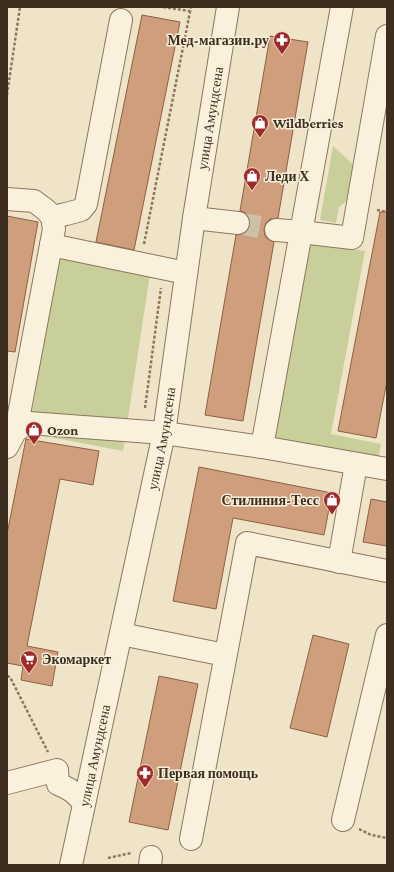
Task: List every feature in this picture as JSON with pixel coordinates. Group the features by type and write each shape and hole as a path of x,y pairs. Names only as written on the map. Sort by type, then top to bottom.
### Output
{"street":[{"name":"улица Амундсена","path":"71,865 164,433 194,218 228,7"},
{"path":"262,447 342,7"},
{"path":"52,217 81,210 86,204 122,20"},
{"path":"276,230 352,238 387,36"},
{"path":"7,199 34,201 46,210 52,217 54,229 12,438"},
{"path":"194,218 238,223"},
{"path":"50,245 186,273"},
{"path":"12,438 29,423 141,431 262,447 387,469"},
{"path":"339,562 356,464"},
{"path":"191,839 247,543 387,571"},
{"path":"121,634 225,655"},
{"path":"343,820 387,636"},
{"path":"7,783 57,770 58,784 74,792 84,803"}],"path":[{"path":"7,95 20,7"},
{"path":"163,7 190,11"},
{"path":"141,431 162,280 144,247 191,7"},
{"path":"7,676 10,677 57,770"},
{"path":"343,820 370,835 387,838"}],"green space":[{"path":"333,146 355,166 349,199 339,207 336,223 320,220"},
{"path":"306,242 365,251 331,434 381,444 378,460 272,439"},
{"path":"57,252 150,274 123,451 29,433"}],"building":[{"path":"142,15 180,22 134,250 96,242"},
{"path":"270,36 308,42 278,218 270,219 266,223 264,229 265,236 274,242 243,421 205,415 236,235 243,234 248,230 250,225 249,218 246,213 240,211"},
{"path":"380,212 387,212 387,381 376,438 338,431"},
{"path":"7,216 38,222 15,352 7,351"},
{"path":"26,439 99,451 93,485 60,479 27,646 58,652 52,686 21,680 23,666 7,663 7,534"},
{"path":"199,467 332,493 324,535 233,518 216,609 173,601"},
{"path":"371,499 387,502 387,546 363,542"},
{"path":"313,635 349,644 327,737 290,728"},
{"path":"159,676 198,684 168,830 129,822"}],"tunnel":[{"path":"238,223 276,230"}],"place":[{"name":"Мед-магазин.ру","path":"282,55"},
{"name":"Wildberries","path":"260,138"},
{"name":"Леди Х","path":"252,191"},
{"name":"Ozon","path":"34,445"},
{"name":"Стилиния-Тесс","path":"332,515"},
{"name":"Экомаркет","path":"29,674"},
{"name":"Первая помощь","path":"145,788"}]}
